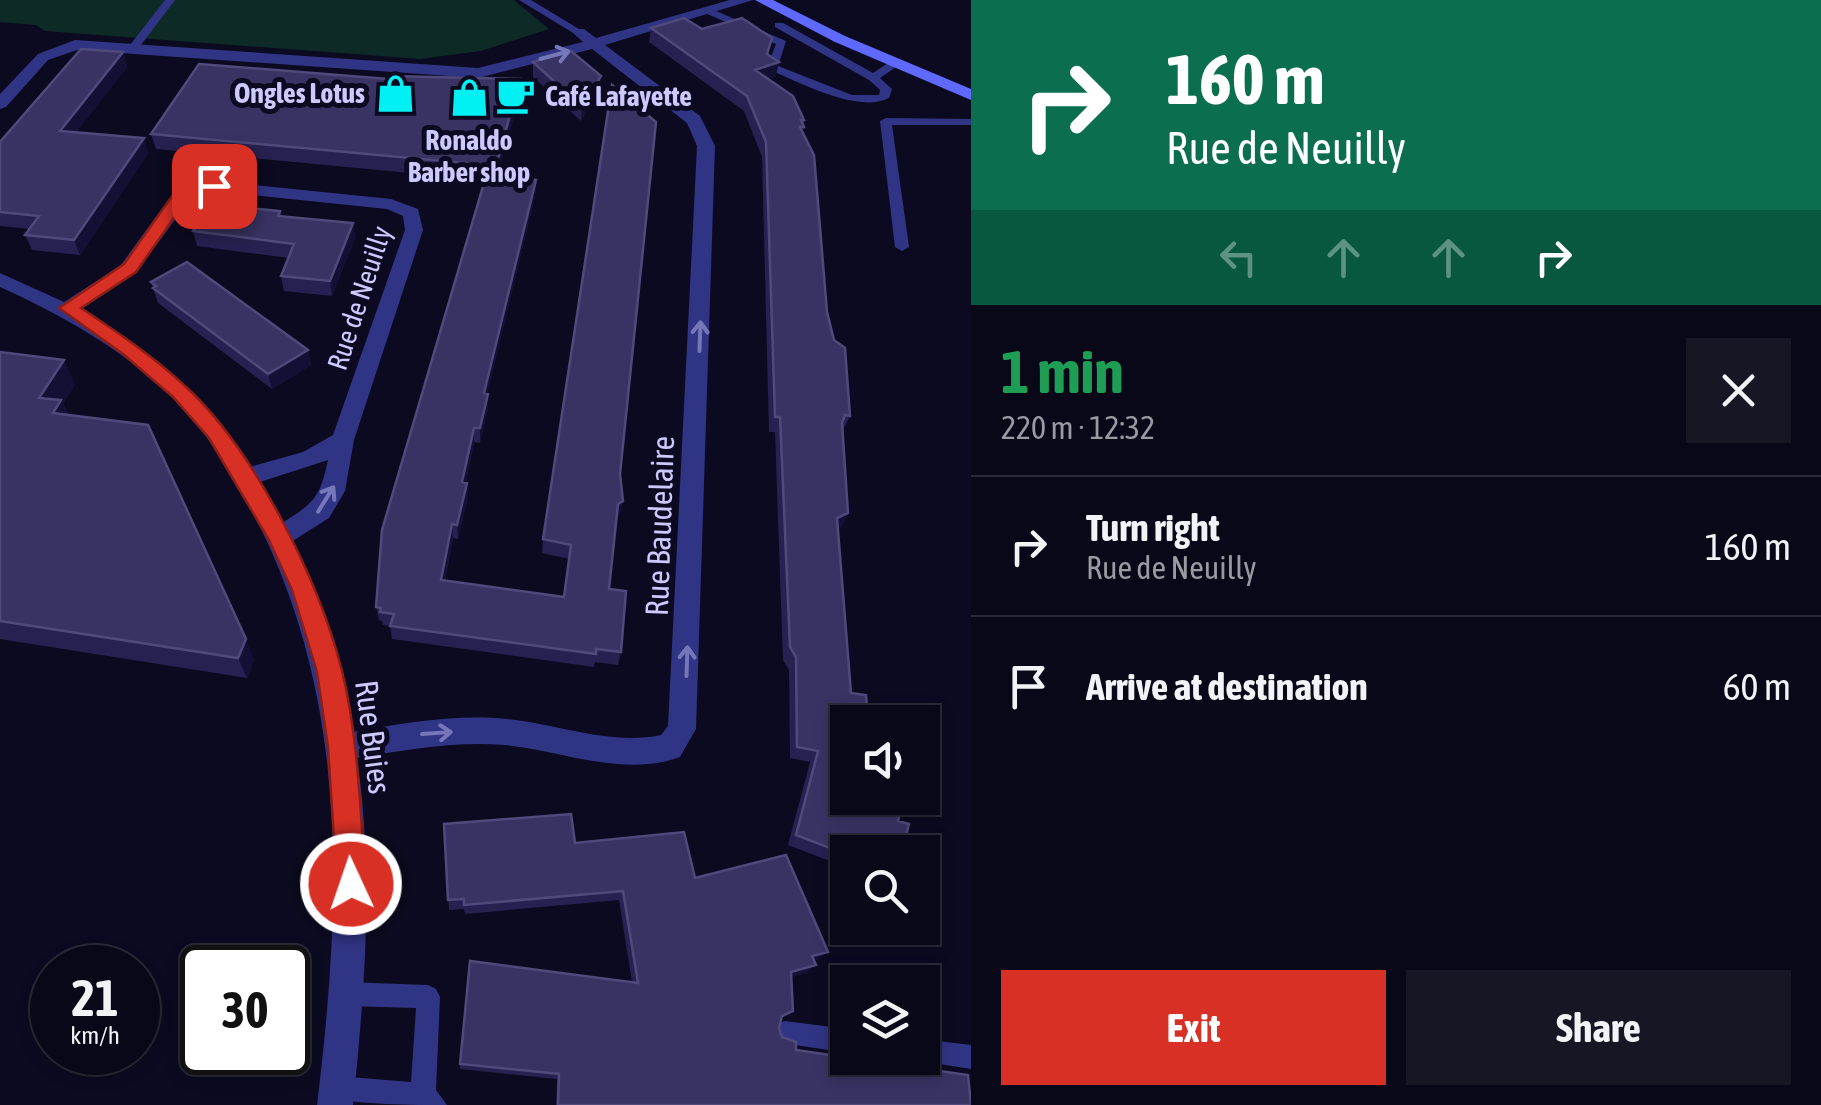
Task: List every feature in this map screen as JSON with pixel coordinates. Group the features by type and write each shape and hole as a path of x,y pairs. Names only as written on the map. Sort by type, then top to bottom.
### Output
{"main road":[{"path":"762,0 894,63 971,94"},
{"path":"797,0 971,77"}],"street":[{"path":"0,104 50,52 75,45 478,73 504,69 587,38 703,5 746,0"},
{"name":"Rue Baudelaire","path":"341,747 465,730 557,738 647,752 670,747 682,729 707,152 704,136 694,120 587,38"},
{"name":"Rue de Neuilly","path":"68,308 130,268 176,200 198,188 214,186 402,206 412,213 414,230 343,440 328,502 279,537"},
{"name":"Rue Buies","path":"0,279 68,308 130,350 180,392 216,433 279,537 320,638 341,747 351,855 348,994 336,1097"},
{"path":"245,477 310,458 343,440"}],"lane":[{"path":"134,47 170,0"},
{"path":"524,0 587,38"},
{"path":"540,0 555,16"},
{"path":"703,5 730,24 761,31 782,44"},
{"path":"761,31 796,18"},
{"path":"779,25 802,37 873,78 886,90 886,96 878,100 852,98 772,67 782,44 802,37"},
{"path":"873,78 894,63"},
{"path":"878,100 886,109 902,247"},
{"path":"886,122 971,122"},
{"path":"336,1097 429,1100 428,997 348,994"},
{"path":"785,1033 830,1039"},
{"path":"940,1053 971,1057"}],"green space":[{"path":"0,0 514,0 549,29 481,51 420,59 45,31 36,25 0,22"}],"building":[{"path":"684,18 702,29 742,18 772,38 767,54 779,62 755,70 793,96 804,120 804,127 800,127 814,155 827,312 834,340 845,348 850,416 845,415 842,423 848,513 837,518 851,693 866,695 867,705 830,705 830,815 900,815 898,821 909,824 906,835 830,835 830,848 796,835 818,751 797,747 796,657 790,647 780,417 775,417 766,142 747,96 651,28"},
{"path":"81,49 123,52 60,131 144,138 74,240 25,235 39,216 0,212 0,142"},
{"path":"571,51 601,76 582,107 533,62"},
{"path":"199,64 388,79 520,79 496,166 151,134"},
{"path":"612,85 656,122 620,474 623,501 618,504 609,589 626,591 621,652 596,649 596,654 390,626 394,614 380,612 381,608 376,607 382,530 486,176 536,180 484,393 488,394 480,428 474,428 462,482 467,483 457,525 452,524 441,580 564,597 571,545 543,539"},
{"path":"209,204 353,223 330,281 281,276 294,244 193,231"},
{"path":"187,262 308,350 268,374 153,288 156,286 151,282"},
{"path":"0,352 64,360 39,398 61,400 53,413 148,425 246,639 238,658 0,621"},
{"path":"571,814 575,843 684,832 695,878 786,855 828,952 812,956 816,965 791,972 793,1011 782,1016 782,1037 796,1042 796,1050 830,1055 830,1075 940,1075 940,1071 968,1075 971,1105 558,1105 559,1074 460,1064 470,961 638,983 623,891 464,905 464,899 448,900 444,824"}],"place":[{"name":"Ongles Lotus","path":"395,93"},
{"name":"Café Lafayette","path":"515,96"},
{"name":"Ronaldo Barber shop","path":"469,97"}],"route":[{"path":"214,186 181,195 130,268 68,308 130,350 180,392 216,433 279,537 303,590 330,672 341,747 351,884"}]}
